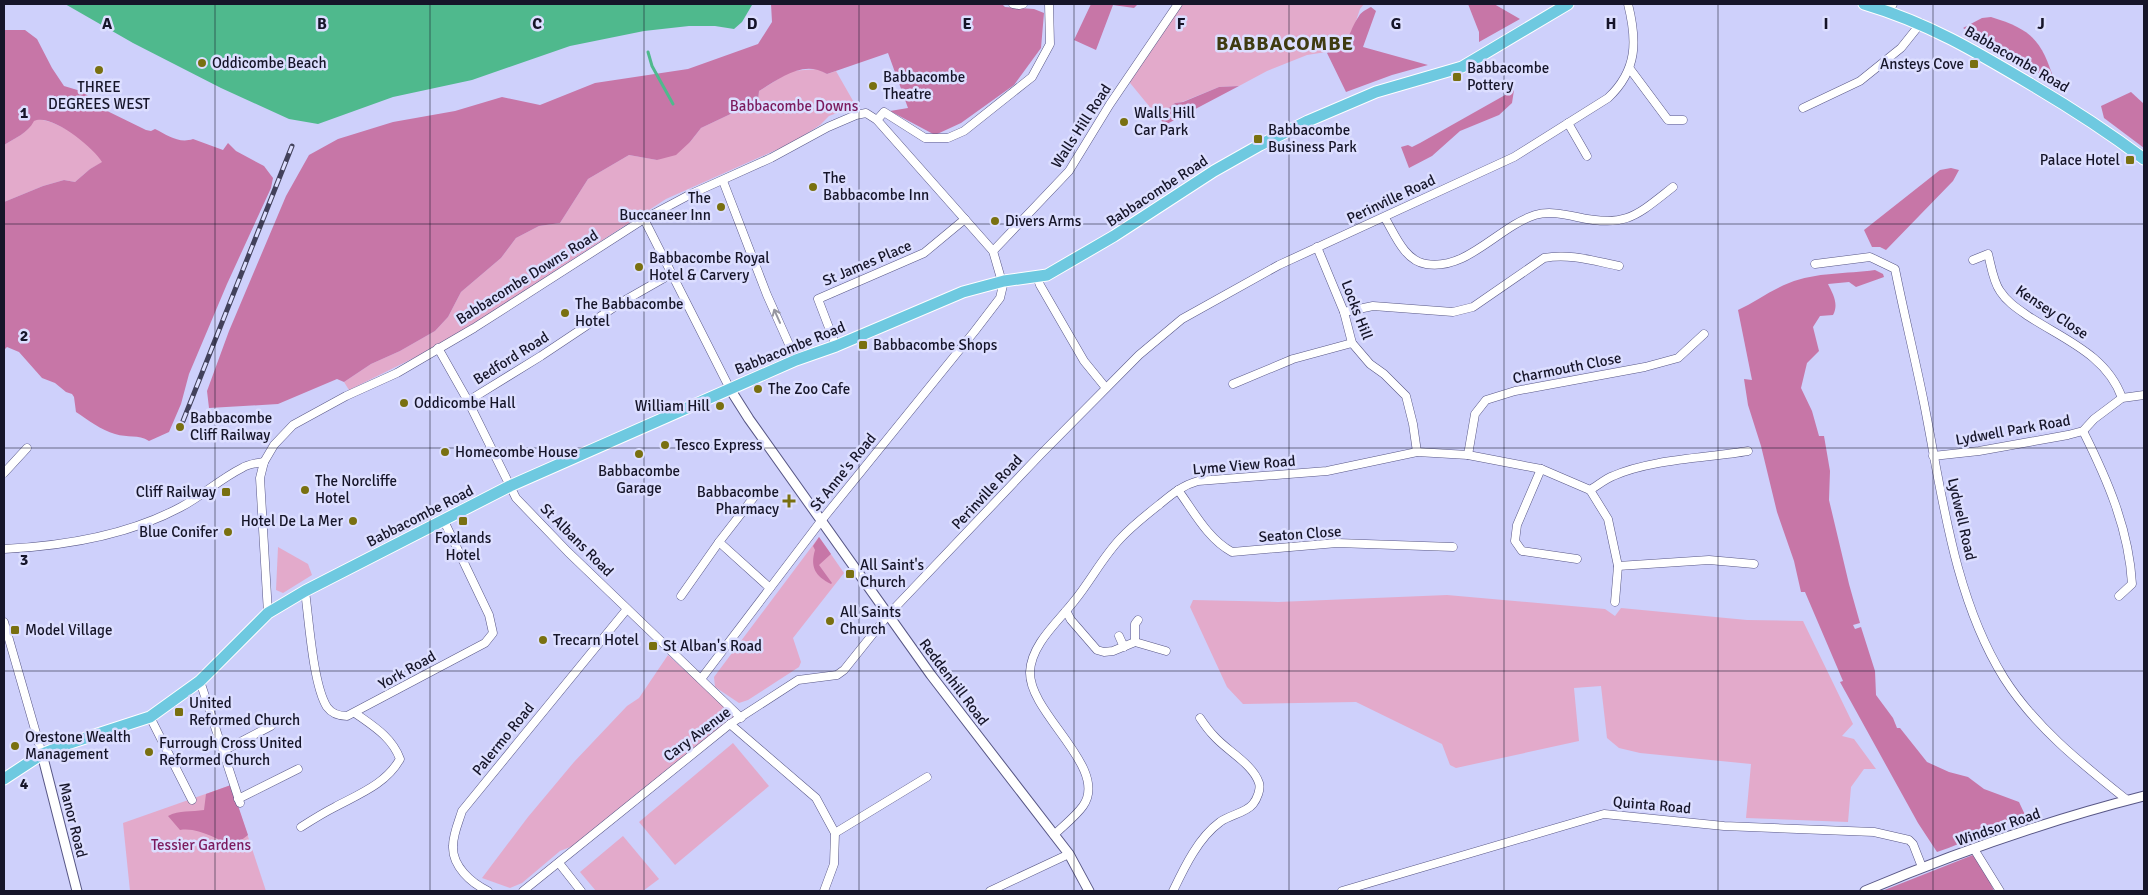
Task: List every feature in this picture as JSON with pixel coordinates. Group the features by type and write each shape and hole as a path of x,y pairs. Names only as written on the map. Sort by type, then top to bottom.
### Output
{"main road":[{"name":"Babbacombe Road","path":"1864,4 1891,8 1972,49 2114,136 2144,159"},
{"name":"Babbacombe Road","path":"4,779 42,754 66,744 150,717 200,681 268,613 305,591 510,486 796,360 836,346 962,292 1003,282 1047,275 1114,236 1214,171 1260,144 1376,92 1462,67 1562,5"}],"street":[{"path":"1013,4 1023,4"},
{"name":"Babbacombe Downs Road","path":"268,613 260,478 264,462 274,445 293,425 346,396 397,372 481,323 644,219 691,194 771,158 828,127 856,115 866,114 877,120 884,112 925,138 948,138 964,131 1032,77 1050,44 1049,4"},
{"name":"Walls Hill Road","path":"993,251 1069,171 1110,104 1178,4"},
{"name":"Perinville Road","path":"888,615 1106,388 1139,355 1182,319 1279,265 1385,218 1514,157 1608,98 1617,89 1630,69 1633,57 1633,24 1628,4"},
{"path":"1803,108 1860,81 1901,48 1921,23"},
{"path":"1630,69 1668,120 1683,120"},
{"path":"877,120 993,251 1003,282"},
{"path":"1568,123 1587,156"},
{"path":"723,181 769,299 796,360"},
{"path":"1385,218 1410,257 1425,264 1441,265 1464,259 1517,222 1537,214 1555,213 1594,221 1634,217 1673,187"},
{"path":"644,219 730,389"},
{"name":"St James Place","path":"836,346 818,299 924,253 965,219"},
{"name":"Locks Hill","path":"1318,247 1344,312 1352,343 1370,364 1384,374 1406,396 1417,452"},
{"name":"Kensey Close","path":"1973,260 1988,254 1998,289 2006,300 2074,343 2096,360 2107,370 2119,388 2122,398"},
{"path":"1344,312 1373,306 1453,312 1473,307 1544,258 1555,256 1584,258 1619,266"},
{"name":"Lydwell Road","path":"1815,264 1870,258 1894,269 1924,402 1933,456 1956,561 1972,615 1985,644 2004,678 2062,747 2127,800"},
{"name":"Bedford Road","path":"468,401 541,356 622,302 671,274"},
{"path":"1037,277 1084,361 1106,388"},
{"name":"St Anne's Road","path":"700,679 821,520 1000,298 1003,282"},
{"name":"Charmouth Close","path":"1468,455 1475,414 1486,400 1515,391 1645,367 1678,358 1704,334"},
{"path":"1233,384 1293,359 1352,343"},
{"name":"St Albans Road","path":"438,348 468,401 516,498 627,609 741,718"},
{"name":"Reddenhill Road","path":"730,389 931,674 1069,854 1089,891"},
{"name":"Lydwell Park Road","path":"1933,456 1979,451 2084,430 2094,419 2122,398 2144,395"},
{"path":"2084,430 2110,489 2131,562 2132,584 2119,596"},
{"path":"4,473 27,448"},
{"path":"1615,602 1618,566 1608,519 1590,490 1612,476 1643,467 1671,461 1707,458 1748,451"},
{"name":"Lyme View Road","path":"1054,835 1084,805 1088,794 1089,781 1078,758 1037,700 1030,686 1033,656 1119,539 1142,518 1187,484 1198,481 1327,471 1417,452 1468,455 1541,469 1590,490"},
{"path":"4,549 53,546 102,537 130,529 181,507 243,467 264,462"},
{"path":"1541,469 1517,525 1515,541 1522,551 1577,559"},
{"name":"Seaton Close","path":"1178,490 1210,535 1232,552 1337,543 1453,547"},
{"path":"681,596 754,497"},
{"name":"York Road","path":"355,713 485,643 494,633 489,615 444,521"},
{"path":"719,542 770,588"},
{"path":"1618,566 1708,560 1754,564"},
{"path":"301,827 374,785 394,770 400,759 396,746 380,731 355,713 339,716 328,708 319,690 305,591"},
{"name":"Palermo Road","path":"488,891 477,886 462,871 452,848 462,811 627,609"},
{"path":"1066,612 1097,650 1104,652 1135,642 1166,652"},
{"name":"Cary Avenue","path":"523,891 730,724 798,680 837,675 844,670 888,615"},
{"path":"1135,642 1135,624 1138,620"},
{"path":"4,622 42,754"},
{"path":"1119,636 1124,647"},
{"path":"200,681 239,801 298,769"},
{"path":"150,717 192,800"},
{"path":"1173,891 1185,865 1217,824 1229,816 1248,809 1253,804 1260,789 1260,784 1252,772 1235,754 1214,737 1200,718"},
{"path":"730,724 816,798 835,833 834,864 824,891"},
{"path":"223,751 271,726"},
{"name":"Manor Road","path":"42,754 77,891"},
{"path":"835,833 927,777"},
{"name":"Windsor Road","path":"1864,891 1922,867 2074,815 2144,796"},
{"name":"Quinta Road","path":"1342,891 1604,814 1724,826 1874,832 1893,835 1913,844 1922,867"},
{"path":"1974,850 2000,891"},
{"path":"990,891 1069,854"},
{"path":"559,863 581,891"}],"green space":[{"path":"1180,4 1364,4 1360,9 1352,33 1339,50 1307,55 1267,71 1239,86 1219,87 1175,103 1158,117 1126,78"},
{"name":"Babbacombe Downs","path":"818,69 827,74 836,71 856,106 829,116 820,125 794,142 666,199 432,349 349,390 344,382 371,364 400,351 435,331 448,317 461,292 501,258 516,238 539,226 560,223 588,179 629,155 657,160 690,142 701,128 758,101 759,91 791,71"},
{"path":"38,119 56,124 74,134 91,147 103,162 90,169 75,182 64,180 43,186 4,202 4,145 25,132 33,121"},
{"path":"819,537 844,573 793,638 801,662 799,667 748,700 739,703 715,687 714,677"},
{"path":"278,547 308,564 312,575 283,593 276,590"},
{"path":"1447,595 1605,609 1615,616 1621,608 1747,620 1803,621 1853,724 1842,736 1854,739 1876,769 1864,769 1851,787 1848,822 1746,818 1751,764 1640,753 1619,748 1607,738 1601,686 1574,688 1579,741 1456,768 1450,765 1442,744 1356,702 1243,704 1227,687 1190,607 1193,600 1278,602"},
{"path":"668,655 736,716 578,844 560,851 522,883 510,888 482,878 528,817 574,762 627,706 639,698"},
{"path":"733,743 769,786 675,865 639,822"},
{"name":"Tessier Gardens","path":"231,785 266,891 130,891 123,823"},
{"path":"623,836 659,879 643,891 596,891 580,872"}],"shaded area":[{"path":"65,4 752,5 742,22 734,29 715,26 689,26 644,31 570,46 472,80 393,97 318,124 289,119 221,88 133,43"},
{"path":"771,4 1002,4 1005,7 1034,9 1044,13 1041,48 1014,85 961,123 935,135 890,111 908,108 888,53 827,74 809,69 791,72 759,91 758,101 701,128 676,155 657,160 629,155 588,179 560,223 539,226 516,238 501,258 461,292 448,317 435,331 400,351 371,364 344,382 337,379 278,404 209,408 207,391 229,331 286,196 309,155 338,139 393,122 455,111 502,97 540,105 595,83 688,69 758,44 772,22"},
{"path":"1091,4 1138,4 1134,8 1113,5 1096,50 1074,40"},
{"path":"1468,4 1494,4 1520,19 1479,42 1479,32"},
{"path":"1371,7 1376,11 1363,47 1428,65 1392,75 1346,92 1327,53 1345,43 1360,15"},
{"path":"1991,17 2017,27 2034,40 2046,57 2055,83 1963,28 1982,18"},
{"path":"4,30 25,30 37,39 64,86 84,92 99,107 146,130 151,131 155,129 178,140 193,139 223,150 228,143 236,151 264,166 273,178 271,188 227,284 189,374 181,404 169,432 149,441 115,434 95,424 76,412 72,394 66,392 55,383 42,378 19,352 7,347 4,350 4,202 43,186 64,180 75,182 90,169 102,162 90,148 71,133 51,122 41,120 34,121 25,132 4,145"},
{"path":"1239,86 1165,125 1158,117 1175,103 1183,102 1219,87"},
{"path":"1514,90 1512,103 1499,115 1460,131 1432,156 1409,168 1401,147 1408,145 1412,147 1420,143"},
{"path":"2131,92 2144,104 2144,148 2104,118 2101,106"},
{"path":"1951,168 1959,170 1953,181 1886,250 1880,247 1872,247 1864,230 1940,170"},
{"path":"1875,270 1883,274 1884,277 1856,287 1849,282 1828,284 1835,299 1835,311 1833,315 1820,316 1813,327 1819,351 1807,363 1801,388 1812,411 1819,436 1824,436 1830,471 1829,500 1860,623 1853,625 1855,629 1861,627 1875,671 1876,695 1893,718 1897,728 1900,728 1927,762 1949,772 1968,777 1984,789 2019,802 2026,817 2003,824 1937,852 1918,823 1840,682 1843,681 1805,592 1801,592 1794,561 1777,512 1761,446 1748,405 1744,379 1752,380 1738,310 1776,289 1799,279"},
{"path":"819,537 831,554 819,565 831,584 821,578 815,570 813,561 815,550 813,546"},
{"path":"231,785 248,835 235,845 202,832 180,830 168,816 181,812 204,810 206,794"},
{"path":"1978,853 1994,891 1882,891"}],"waterway":[{"path":"648,52 652,66 673,104"}],"railway":[{"path":"183,421 292,146"}],"place":[{"name":"Oddicombe Beach","path":"202,63"},
{"name":"Ansteys Cove","path":"1974,64"},
{"name":"THREE DEGREES WEST","path":"99,70"},
{"name":"Babbacombe Pottery","path":"1457,77"},
{"name":"Babbacombe Theatre","path":"873,86"},
{"name":"Walls Hill Car Park","path":"1124,122"},
{"name":"Babbacombe Business Park","path":"1258,139"},
{"name":"Palace Hotel","path":"2130,160"},
{"name":"The Babbacombe Inn","path":"813,187"},
{"name":"The Buccaneer Inn","path":"721,207"},
{"name":"Divers Arms","path":"995,221"},
{"name":"Babbacombe Royal Hotel & Carvery","path":"639,267"},
{"name":"The Babbacombe Hotel","path":"565,313"},
{"name":"Babbacombe Shops","path":"863,345"},
{"name":"The Zoo Cafe","path":"758,389"},
{"name":"Oddicombe Hall","path":"404,403"},
{"name":"William Hill","path":"720,406"},
{"name":"Babbacombe Cliff Railway","path":"180,427"},
{"name":"Tesco Express","path":"665,445"},
{"name":"Homecombe House","path":"445,452"},
{"name":"Babbacombe Garage","path":"639,454"},
{"name":"The Norcliffe Hotel","path":"305,490"},
{"name":"Cliff Railway","path":"226,492"},
{"name":"Babbacombe Pharmacy","path":"789,501"},
{"name":"Hotel De La Mer","path":"353,521"},
{"name":"Foxlands Hotel","path":"463,521"},
{"name":"Blue Conifer","path":"228,532"},
{"name":"All Saint's Church","path":"850,574"},
{"name":"All Saints Church","path":"830,621"},
{"name":"Model Village","path":"15,630"},
{"name":"Trecarn Hotel","path":"543,640"},
{"name":"St Alban's Road","path":"653,646"},
{"name":"United Reformed Church","path":"179,712"},
{"name":"Orestone Wealth Management","path":"15,746"},
{"name":"Furrough Cross United Reformed Church","path":"149,752"}],"district":[{"name":"BABBACOMBE","path":"1285,43"}]}
